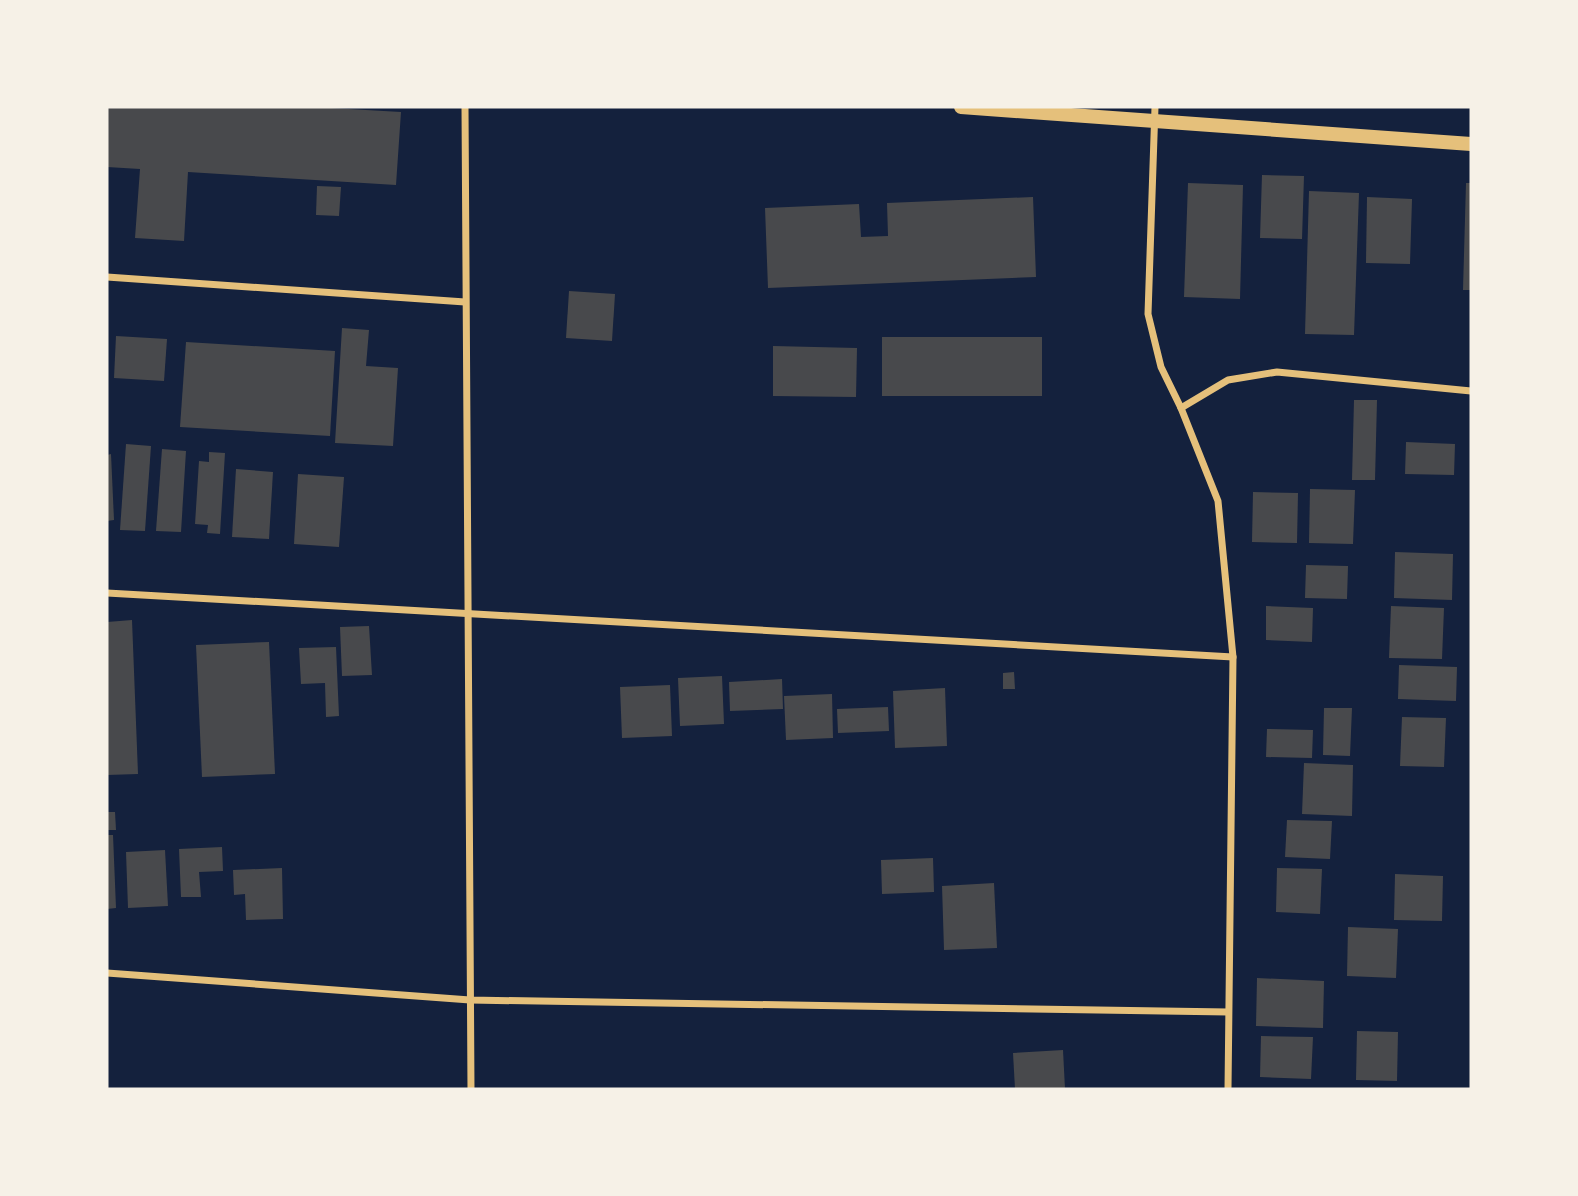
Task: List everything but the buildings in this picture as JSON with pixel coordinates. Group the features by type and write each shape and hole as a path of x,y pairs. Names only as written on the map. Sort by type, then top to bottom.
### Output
{"main road":[{"path":"961,107 1154,113 1471,144"}],"street":[{"path":"465,107 471,1089"},
{"path":"1154,113 1148,314 1161,367 1181,408 1218,501 1233,657 1228,1089"},
{"path":"107,277 465,302"},
{"path":"1181,408 1228,380 1277,372 1471,391"},
{"path":"107,593 1233,657"},
{"path":"107,973 470,1000 1228,1012"}]}
